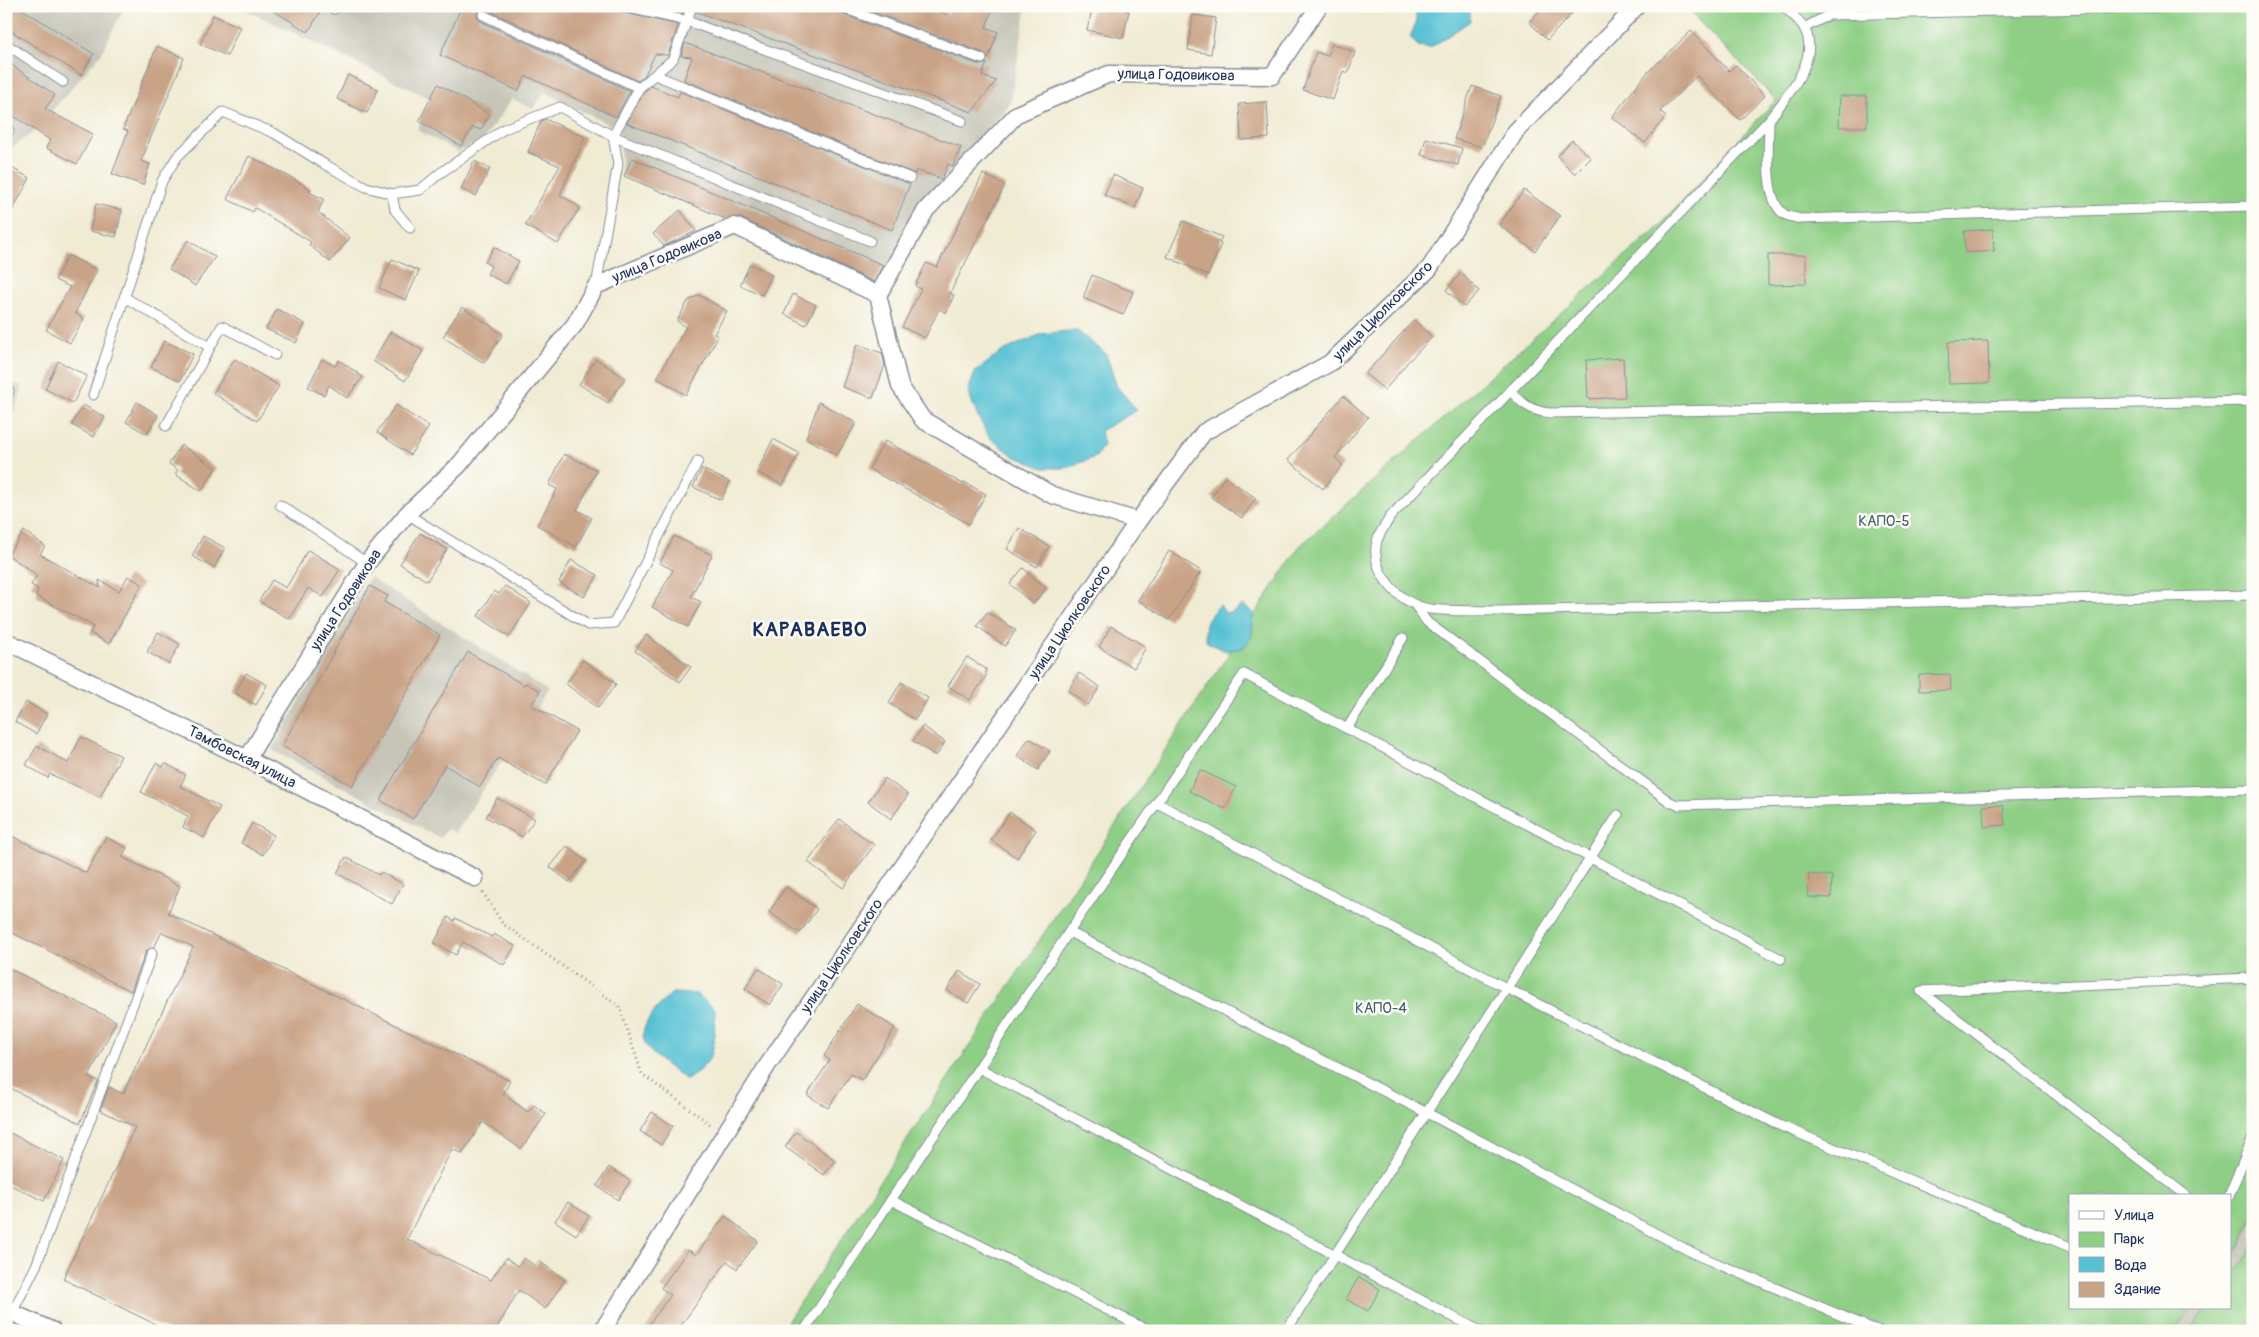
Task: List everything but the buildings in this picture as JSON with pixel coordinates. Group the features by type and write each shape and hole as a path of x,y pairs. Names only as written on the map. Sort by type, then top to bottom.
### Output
{"street":[{"name":"улица Годовикова","path":"247,758 367,563 407,514 459,464 575,324 596,286 735,226 878,295 926,210 1017,114 1110,74 1272,76 1319,6"},
{"name":"улица Циолковского","path":"602,1331 767,1066 1138,521 1204,432 1330,363 1429,269 1516,131 1637,6"},
{"path":"878,295 900,386 923,420 1052,495 1138,521"},
{"name":"Тамбовская улица","path":"6,641 247,758 475,878"},
{"path":"9,1312 26,1326 53,1331"}],"lane":[{"path":"621,6 687,21 962,122"},
{"path":"596,286 618,164 613,136 640,88 673,59 692,6"},
{"path":"838,6 982,59"},
{"path":"1784,6 1804,28 1808,51 1802,75 1769,120 1390,517 1377,541 1377,564 1386,581 1399,595 1414,604 1430,609 1598,610 2253,595"},
{"path":"1804,28 1829,15 2215,6"},
{"path":"483,15 640,88"},
{"path":"6,44 63,82"},
{"path":"655,76 910,178"},
{"path":"92,395 162,180 177,156 223,112 274,133 366,187 392,194 420,190 439,174 504,129 560,107 613,136 870,241"},
{"path":"1769,120 1768,169 1774,201 1784,214 1799,218 2253,206"},
{"path":"392,194 395,210 410,228"},
{"path":"124,297 210,346"},
{"path":"166,426 222,326 275,355"},
{"path":"1510,390 1522,404 1536,412 1550,413 2253,401"},
{"path":"407,514 588,625 614,624 698,461"},
{"path":"280,505 367,563"},
{"path":"1414,604 1428,622 1670,802 1678,805 2253,789"},
{"path":"1348,727 1403,638"},
{"path":"806,1330 1069,932 1244,674 1348,727 1781,959"},
{"path":"1156,803 1508,989 1780,1126 2069,1247"},
{"path":"1286,1331 1592,859 1618,815"},
{"path":"1069,932 1427,1113 1699,1256 1878,1331"},
{"path":"9,1312 36,1266 152,953"},
{"path":"2184,1194 1921,991 2253,978"},
{"path":"979,1068 1480,1331"},
{"path":"2230,1194 2253,1137"},
{"path":"891,1200 1149,1331"}],"path":[{"path":"475,878 502,923 619,1006 642,1074 724,1135"}],"shaded area":[{"path":"6,6 125,6 101,54 35,131 6,152"},
{"path":"238,6 1050,6 1026,10 1010,104 918,207 880,285 622,176 619,130 545,92 533,109 512,99 484,139 458,152 417,130 431,99"},
{"path":"6,379 23,387 6,433"},
{"path":"370,577 548,691 455,833 447,829 440,838 272,750"},
{"path":"2253,1218 2253,1331 2175,1331 2191,1310 2232,1310 2232,1257 2241,1246"}],"green space":[{"path":"1700,6 2253,6 2253,1218 2241,1246 2232,1257 2232,1194 2069,1194 2069,1310 2191,1310 2175,1331 781,1331 1300,546 1659,226 1776,100 1692,14"},
{"path":"2253,1246 2253,1331 2190,1331 2206,1310 2232,1310 2232,1276"}],"water":[{"path":"1414,6 1470,6 1470,21 1430,48 1418,46 1410,37 1417,21"},
{"path":"1076,330 1106,354 1117,387 1137,410 1100,431 1104,443 1096,457 1066,468 1043,468 1014,456 990,438 978,417 968,392 975,372 1003,351 1041,334"},
{"path":"1220,605 1225,613 1233,612 1242,605 1253,612 1252,636 1243,648 1226,651 1207,642 1205,631 1207,622"},
{"path":"672,993 696,994 715,1009 713,1049 705,1064 687,1080 658,1059 649,1050 644,1041 644,1032 648,1021 657,1008"}],"district":[{"name":"КАРАВАЕВО","path":"810,629"}],"park label":[{"name":"КАПО-5","path":"1884,521"},
{"name":"КАПО-4","path":"1381,1008"}]}
